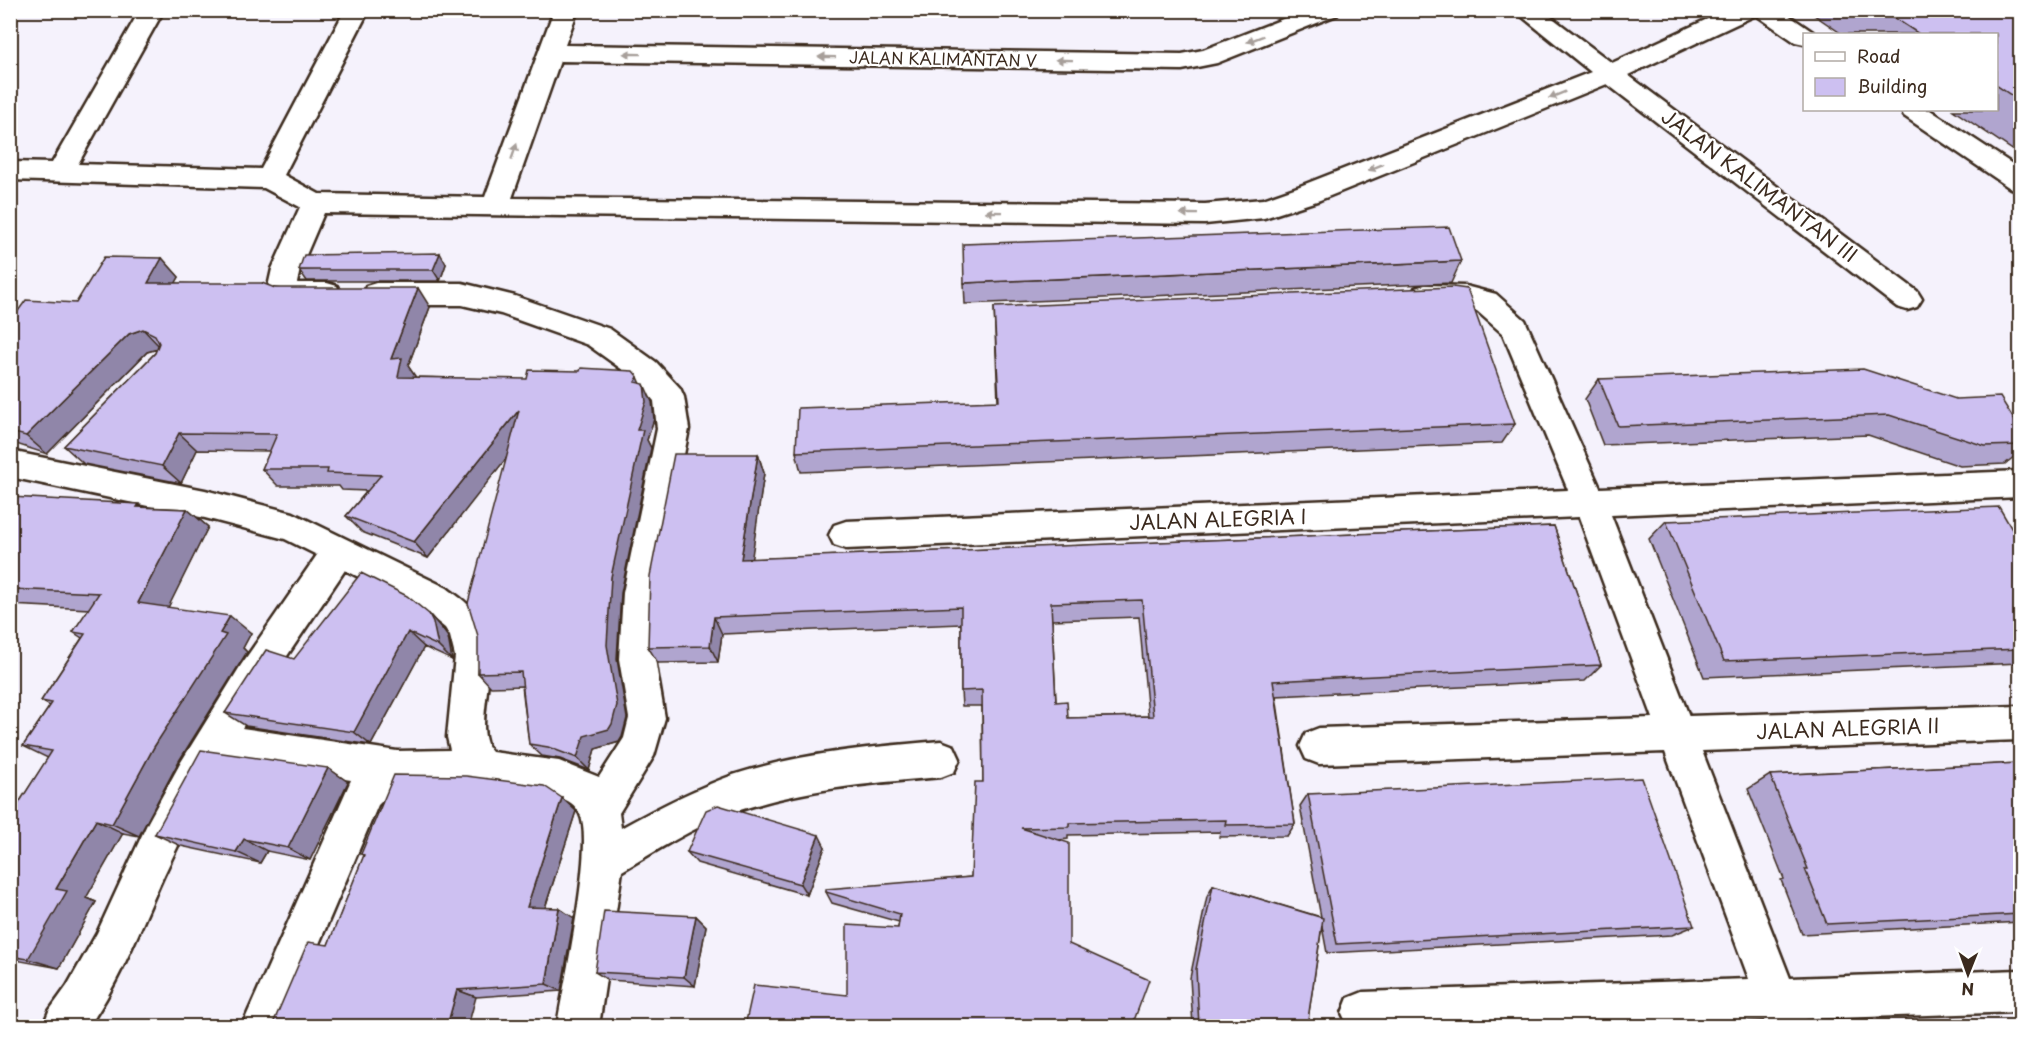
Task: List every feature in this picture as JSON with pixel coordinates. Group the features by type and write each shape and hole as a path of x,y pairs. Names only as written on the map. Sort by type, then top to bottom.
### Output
{"street":[{"path":"60,172 152,10"},
{"path":"269,179 357,10"},
{"path":"495,207 566,10"},
{"name":"JALAN KALIMANTAN V","path":"549,53 1182,62 1208,57 1329,10"},
{"name":"JALAN KALIMANTAN III","path":"1526,10 1907,298"},
{"path":"10,171 269,179 315,203 1193,214 1264,208 1310,193 1611,73 1748,10"},
{"path":"1764,10 1803,36"},
{"path":"1915,111 2020,181"},
{"path":"315,203 286,269 282,287 290,294 462,294 505,304 600,337 645,370 669,397 673,429 640,593 638,659 647,718 641,744 600,809"},
{"path":"1396,297 1465,297 1486,302 1515,328 1590,503 1781,1013"},
{"path":"53,472 78,447"},
{"path":"10,464 205,504 293,527 435,599 457,617 466,630 472,656 465,737 471,756 482,769"},
{"name":"JALAN ALEGRIA I","path":"846,536 2020,484"},
{"path":"64,1026 84,998 100,969 175,808 286,625 340,550"},
{"name":"JALAN ALEGRIA II","path":"1319,746 2020,723"},
{"path":"214,742 397,769 423,767 482,769 559,779 584,788 600,809 604,859 578,1026"},
{"path":"604,859 673,820 753,788 849,767 941,759"},
{"path":"263,1026 365,792 377,780 397,769"},
{"path":"1363,1013 1781,1013 2020,991"}],"building":[{"path":"1882,10 2020,10 2020,101 1998,86 1998,33 1917,33"},
{"path":"1449,227 1461,261 964,283 963,244"},
{"path":"440,253 433,270 299,270 304,255"},
{"path":"104,257 162,258 148,283 262,283 275,288 418,288 391,359 402,358 398,377 527,379 529,370 580,371 581,368 633,371 638,377 635,382 644,384 646,402 637,430 643,430 611,577 607,645 617,705 609,729 584,736 577,758 548,747 529,744 521,672 478,673 478,636 468,603 519,410 414,542 346,516 381,475 327,473 328,469 262,469 277,434 179,433 162,466 64,446 155,353 159,343 155,335 143,329 129,334 26,436 10,432 10,322 26,300 76,303"},
{"path":"1453,287 1467,289 1515,424 796,452 798,408 999,401 994,307"},
{"path":"1863,369 1956,399 2000,397 2020,429 2020,445 1985,446 1889,415 1618,426 1599,379"},
{"path":"674,454 758,454 741,559 1554,526 1601,665 1273,681 1295,824 1225,825 1226,820 1069,823 1069,827 1021,828 1069,843 1069,944 1149,980 1132,1026 745,1026 754,985 847,995 847,925 898,928 900,914 826,892 826,889 971,877 975,782 983,782 982,690 961,691 961,607 714,617 710,646 648,647 650,576","holes":["1142,600 1153,716 1068,718 1067,701 1056,702 1051,603"]},
{"path":"10,497 187,509 138,603 230,616 220,633 226,635 154,747 112,824 96,820 56,889 67,891 28,959 10,956 10,817 52,751 23,746 52,703 41,701 85,634 73,632 99,593 10,589"},
{"path":"1999,507 2020,543 2020,649 1724,661 1666,521"},
{"path":"361,573 407,596 429,614 438,646 408,632 354,732 225,713 266,650 294,659"},
{"path":"201,750 328,768 288,848 244,839 236,852 155,834"},
{"path":"2020,763 2020,914 1827,924 1805,869 1808,869 1770,775"},
{"path":"394,775 466,776 544,786 562,798 527,907 559,908 546,984 457,990 447,1026 272,1026 308,942 328,945 364,855 361,854"},
{"path":"1642,778 1694,926 1337,944 1308,794"},
{"path":"718,805 819,835 800,884 687,852 706,810"},
{"path":"1213,885 1323,918 1307,1026 1199,1026 1196,969"},
{"path":"604,911 696,916 684,977 595,972"}]}
